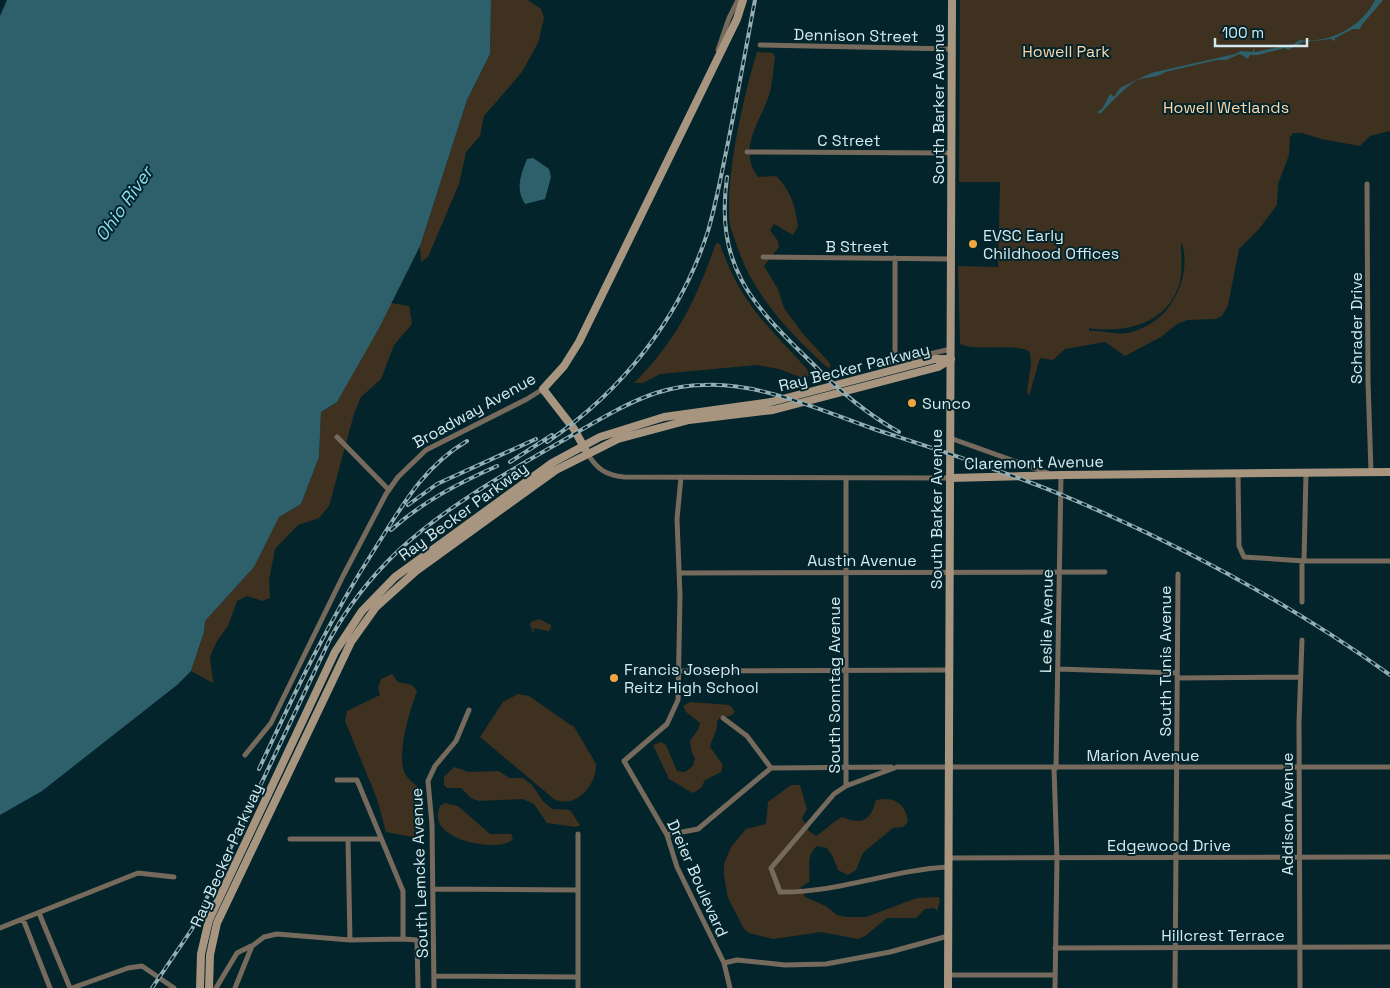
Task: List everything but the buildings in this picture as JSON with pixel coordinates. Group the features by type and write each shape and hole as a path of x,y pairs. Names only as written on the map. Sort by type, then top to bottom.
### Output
{"main road":[{"name":"Broadway Avenue","path":"543,389 564,366 579,342 737,18 743,0"},
{"name":"South Barker Avenue","path":"948,988 952,0"},
{"name":"Ray Becker Parkway","path":"209,988 210,955 217,923 343,656 358,631 376,607 416,571 585,449 615,431 664,417 771,402 935,359 950,359"},
{"name":"Claremont Avenue","path":"543,389 574,429 585,449"},
{"name":"Ray Becker Parkway","path":"200,988 203,942 212,912 335,652 351,626 370,601 411,564 552,463 585,449"},
{"name":"Claremont Avenue","path":"950,478 1056,475 1390,472"}],"street":[{"path":"711,71 729,18 738,0"},
{"name":"Dennison Street","path":"760,45 952,49"},
{"name":"C Street","path":"747,152 951,153"},
{"name":"Schrader Drive","path":"1367,184 1368,381 1371,472"},
{"name":"B Street","path":"763,257 951,259"},
{"path":"894,362 896,258"},
{"path":"882,362 894,362 950,349"},
{"name":"Broadway Avenue","path":"245,755 271,723 343,576 389,490 408,466 426,450 543,389"},
{"path":"337,437 389,490"},
{"path":"950,438 1056,475"},
{"name":"Claremont Avenue","path":"585,449 600,470 612,476 950,478"},
{"path":"1238,473 1239,546 1243,556 1251,559 1303,561 1390,561"},
{"path":"1302,602 1306,473"},
{"name":"Leslie Avenue","path":"1055,988 1057,858 1055,768 1059,573 1056,475"},
{"name":"Dreier Boulevard","path":"681,477 677,519 680,573 680,671 678,700 673,715 658,732 624,761 668,835 681,875 724,963 730,988"},
{"name":"South Sonntag Avenue","path":"846,478 846,786 827,800 771,868 779,891 821,890 906,872 948,867"},
{"name":"Austin Avenue","path":"680,573 1105,572"},
{"name":"South Tunis Avenue","path":"1175,988 1178,574"},
{"name":"Addison Avenue","path":"1300,988 1299,767 1302,640"},
{"path":"1058,669 1177,675 1300,677"},
{"path":"680,671 949,670"},
{"name":"South Lemcke Avenue","path":"434,988 434,889 432,825 428,781 435,766 456,741 469,710"},
{"path":"668,835 698,829 771,768 748,736 723,718"},
{"name":"Marion Avenue","path":"846,786 897,767"},
{"name":"Marion Avenue","path":"771,768 1390,767"},
{"path":"337,780 357,780 403,891 403,939"},
{"path":"578,834 578,988"},
{"path":"290,839 381,839"},
{"path":"348,839 350,940"},
{"name":"Edgewood Drive","path":"948,858 1390,857"},
{"path":"0,928 138,873 174,877"},
{"path":"434,889 577,890"},
{"path":"39,913 71,988 128,968 142,966 174,988"},
{"path":"23,919 50,988"},
{"path":"216,988 237,953 252,946 264,937 277,934 350,940 418,940 418,988"},
{"path":"724,963 737,960 784,965 826,964 890,952 948,936"},
{"path":"235,988 252,946"},
{"name":"Hillcrest Terrace","path":"1055,948 1390,947"},
{"path":"948,975 1055,975"},
{"path":"434,976 577,977"}],"green space":[{"path":"491,0 528,0 541,9 544,18 538,43 522,72 484,116 480,136 466,152 459,184 428,257 421,262 420,246 467,100 490,54"},
{"path":"960,0 1390,0 1390,131 1370,136 1360,146 1321,139 1302,133 1293,133 1290,137 1289,155 1278,184 1277,205 1259,229 1239,249 1228,305 1222,316 1216,319 1188,320 1177,324 1161,337 1125,356 1105,342 1065,349 1053,360 1040,358 1029,396 1027,392 1031,363 1030,352 1016,348 975,347 960,344 958,266 998,267 1000,182 959,182","holes":["1181,242 1185,262 1182,280 1173,301 1158,318 1149,325 1127,333 1089,331 1089,328 1117,329 1131,327 1157,316 1167,307 1175,295 1180,281 1182,266"]},
{"path":"757,52 773,53 775,57 770,90 752,136 750,156 752,166 758,177 776,176 785,187 794,205 798,226 793,235 774,224 770,230 778,241 779,247 764,266 778,289 784,308 803,334 831,365 829,369 787,328 763,298 744,264 731,227 729,206 732,162 746,91"},
{"path":"716,243 720,244 736,282 756,312 807,369 809,376 805,379 779,369 757,365 660,374 643,383 634,383 662,351 684,318 701,283"},
{"path":"391,303 409,306 412,324 394,345 381,379 361,397 354,414 329,506 319,518 298,525 275,549 269,580 270,598 262,601 247,596 237,601 228,626 217,641 210,657 213,683 191,671 204,632 205,621 254,567 279,517 301,504 319,457 321,412 337,402"},
{"path":"539,619 551,625 551,628 546,635 548,631 534,628 534,634 530,625 531,622"},
{"path":"392,674 398,682 412,685 417,691 405,732 402,756 405,774 422,791 425,831 421,836 412,837 386,832 377,799 345,721 347,711 380,695 378,688 381,679"},
{"path":"518,694 529,696 573,725 596,764 589,787 577,798 570,801 554,799 480,737 503,702"},
{"path":"690,702 730,705 735,712 730,716 720,717 710,747 723,765 721,772 705,780 701,788 693,793 669,779 653,745 661,742 666,745 677,771 685,772 693,766 695,758 690,741 698,730 700,723 686,712 683,706"},
{"path":"454,767 469,772 499,771 509,778 523,778 532,785 543,801 552,809 570,810 580,825 576,827 547,823 534,804 523,799 479,801 471,798 461,788 447,788 444,785 444,777"},
{"path":"791,785 800,785 807,809 802,818 809,831 816,836 842,817 855,821 864,820 871,813 876,800 882,799 898,802 905,810 908,822 903,827 893,828 863,853 856,870 848,875 838,870 827,848 817,846 810,858 809,882 801,887 805,897 826,906 837,915 846,917 866,917 917,898 939,897 940,901 937,911 934,908 925,909 916,918 887,918 865,936 858,939 821,932 773,939 749,933 744,929 728,898 724,864 731,847 746,829 766,824 768,802"},
{"path":"445,803 458,806 490,834 511,834 513,839 506,843 494,845 465,841 452,835 442,827 438,817 441,805"}],"water":[{"name":"Ohio River","path":"7,0 491,0 490,54 467,100 420,246 379,328 337,402 321,412 319,457 301,504 279,517 254,567 205,621 204,632 191,671 177,685 42,791 0,815 0,16"},
{"path":"1375,0 1383,0 1360,29 1353,29 1335,38 1335,41 1331,39 1303,42 1288,50 1285,48 1258,55 1250,55 1248,59 1240,54 1226,60 1217,60 1137,80 1126,88 1100,114 1097,112 1102,109 1110,94 1114,97 1120,88 1151,73 1241,51 1253,52 1253,48 1255,52 1294,44 1299,40 1322,39 1343,32 1362,18"},
{"path":"533,158 549,169 551,177 545,199 525,204 520,193 520,182 527,159"}],"railway":[{"path":"547,442 575,422 624,376 646,350 682,294 708,231 733,118 755,0"},
{"path":"727,177 725,208 727,235 732,259 742,281 755,301 770,321 831,381 863,409 899,432"},
{"path":"152,988 192,929 330,639 344,615 369,582 416,535 458,504 524,463 612,413 656,393 680,387 704,385 725,385 769,393 812,406 1030,482 1122,521 1201,560 1317,626 1390,675"},
{"path":"510,462 552,435"},
{"path":"408,505 437,484 536,439"},
{"path":"259,769 328,628 395,517 415,488 438,462 467,441"},
{"path":"391,530 441,494 497,466"}],"place":[{"name":"EVSC Early Childhood Offices","path":"973,244"},
{"name":"Sunco","path":"912,403"},
{"name":"Francis Joseph Reitz High School","path":"614,678"}],"park label":[{"name":"Howell Park","path":"1066,51"},
{"name":"Howell Wetlands","path":"1226,107"}]}
